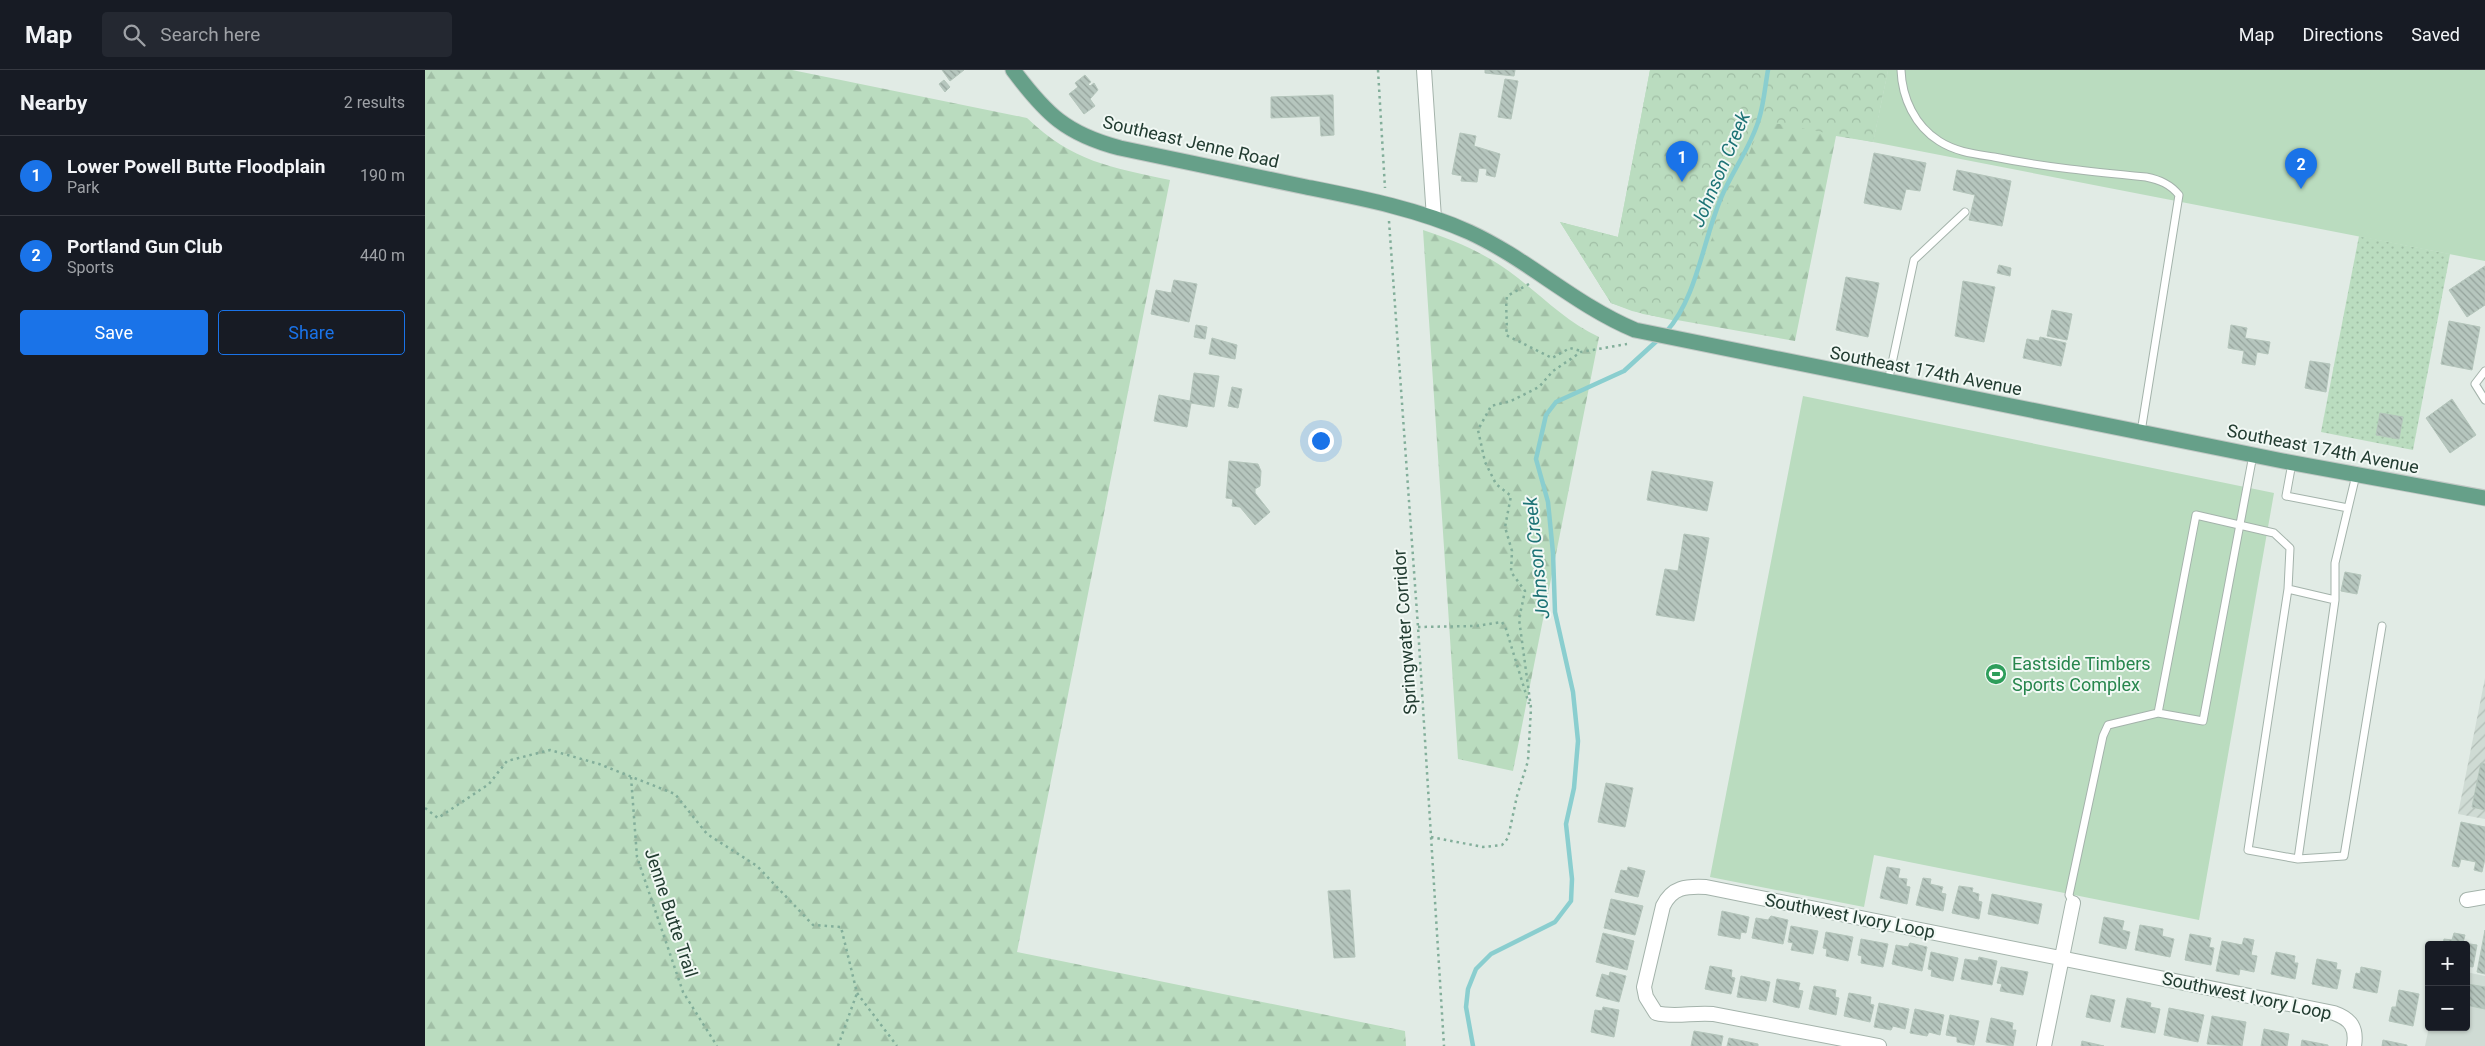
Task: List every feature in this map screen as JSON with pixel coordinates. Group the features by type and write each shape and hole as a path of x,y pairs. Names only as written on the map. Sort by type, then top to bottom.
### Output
{"main road":[{"name":"Southeast Jenne Road","path":"1013,70 1045,110 1058,121 1068,128 1103,144 1387,206"},
{"name":"Southeast 174th Avenue","path":"1387,206 1433,218 1488,241 1544,276 1593,310 1635,330 1714,348 2253,456 2485,498"}],"street":[{"path":"1424,70 1433,218"},
{"name":"Southwest Ivory Loop","path":"1879,1046 1713,1014 1699,1013 1676,1016 1656,1013 1646,997 1644,987 1663,906 1667,897 1683,887 1706,887 2334,1013 2345,1017 2353,1025 2355,1035 2354,1046"},
{"path":"2467,900 2485,897"},
{"path":"2044,1046 2073,902"}],"lane":[{"path":"1901,70 1901,83 1911,110 1925,130 1939,141 1959,151 2045,167 2145,177 2160,180 2173,188 2179,195 2141,433"},
{"path":"1887,382 1914,260 1965,212"},
{"path":"2485,371 2475,384 2485,400"},
{"path":"2073,902 2069,895 2105,730 2112,722 2158,713 2203,721 2253,456"},
{"path":"2292,463 2286,496 2348,508"},
{"path":"2298,859 2335,600 2335,563 2356,474"},
{"path":"2158,713 2196,515 2274,533 2290,548 2289,589 2248,850 2298,859 2344,856 2382,626"},
{"path":"2289,589 2335,600"}],"path":[{"name":"Springwater Corridor","path":"1378,70 1418,627 1444,1046"},
{"path":"1544,276 1507,296 1505,313 1509,323 1506,335 1552,358 1570,348 1581,352"},
{"path":"1431,837 1483,847 1502,845 1508,838 1517,796 1528,761 1531,708 1519,619 1525,591 1511,572 1512,551 1505,527 1511,496 1496,484 1489,470 1478,430 1491,406 1511,401 1539,387 1553,371 1581,352 1627,344 1635,330"},
{"path":"1418,627 1476,626 1502,622 1506,628 1531,708"},
{"path":"425,808 438,818 489,784 507,761 550,750 675,794 707,834 757,866 813,925 841,928 857,993 897,1046"},
{"name":"Jenne Butte Trail","path":"631,777 637,857 683,992 717,1046"},
{"path":"838,1046 857,993"}],"shaded area":[{"path":"2485,678 2485,819 2458,814"},
{"path":"2470,973 2485,976 2485,1046 2425,1046 2428,1031 2470,1031"}],"green space":[{"path":"425,70 792,70 1027,118 1060,144 1093,161 1170,180 1017,952 1405,1031 1406,1046 425,1046"},
{"path":"1650,70 1888,70 1873,142 1836,136 1795,341 1643,314 1611,303 1560,222 1618,237"},
{"path":"1650,70 1888,70 1873,142 1763,121 1676,321 1632,311 1611,303 1560,222 1618,237"},
{"path":"1888,70 2485,70 2485,261 1873,142"},
{"path":"1423,230 1460,244 1496,262 1566,317 1599,337 1513,771 1458,759"},
{"path":"2359,236 2450,254 2413,450 2321,432"},
{"name":"Eastside Timbers Sports Complex","path":"1803,396 2274,493 2199,920 1874,855 1864,907 1710,877"}],"building":[{"path":"942,70 964,70 950,81"},
{"path":"1485,70 1515,70 1514,76 1485,73"},
{"path":"1085,75 1091,82 1088,84 1090,86 1094,83 1098,90 1090,99 1095,106 1084,114 1069,94 1078,87 1075,83"},
{"path":"1505,79 1518,81 1511,119 1498,117"},
{"path":"944,80 950,87 945,92 939,84"},
{"path":"1333,95 1334,135 1321,136 1320,116 1271,118 1271,97"},
{"path":"1460,133 1476,136 1474,146 1500,154 1495,177 1486,175 1487,169 1479,168 1477,182 1461,181 1462,176 1452,174"},
{"path":"1874,153 1926,163 1920,191 1906,189 1901,210 1864,203"},
{"path":"1957,170 2011,181 2002,226 1969,220 1975,195 1953,190"},
{"path":"1999,265 2011,268 2010,276 1997,273"},
{"path":"2485,266 2485,305 2467,317 2449,290"},
{"path":"1846,277 1879,283 1868,337 1836,330"},
{"path":"1174,280 1197,284 1189,322 1151,314 1156,290 1171,293"},
{"path":"1963,281 1995,287 1984,342 1955,336"},
{"path":"2052,310 2072,314 2067,340 2047,336"},
{"path":"2449,321 2480,327 2472,370 2441,364"},
{"path":"1196,325 1207,327 1205,339 1194,337"},
{"path":"2231,325 2247,328 2245,338 2270,342 2268,354 2257,352 2255,365 2242,363 2244,351 2228,348"},
{"path":"2040,337 2066,343 2061,366 2023,358 2027,339 2039,341"},
{"path":"1212,338 1237,345 1235,359 1209,354"},
{"path":"2310,361 2330,364 2326,392 2305,388"},
{"path":"1194,373 1219,376 1214,407 1191,403 1187,427 1154,421 1159,395 1190,401"},
{"path":"1232,387 1242,389 1238,408 1228,406"},
{"path":"2452,399 2476,435 2450,453 2426,418"},
{"path":"2380,413 2403,417 2399,439 2376,435"},
{"path":"1229,461 1258,464 1261,471 1260,486 1255,489 1255,493 1270,512 1255,525 1240,507 1232,506 1233,499 1226,498"},
{"path":"1652,471 1713,482 1707,511 1647,500"},
{"path":"1684,534 1709,538 1694,621 1656,615 1665,569 1678,571"},
{"path":"2345,572 2361,575 2357,594 2341,591"},
{"path":"2481,763 2485,764 2485,810 2472,807"},
{"path":"1606,783 1633,788 1625,827 1598,822"},
{"path":"2461,822 2485,827 2485,859 2482,872 2474,870 2476,862 2461,859 2459,867 2452,866"},
{"path":"1628,867 1645,871 1638,897 1615,892 1621,870 1627,871"},
{"path":"1887,867 1900,869 1898,878 1907,879 1906,886 1910,887 1907,904 1880,898"},
{"path":"1923,878 1931,879 1930,884 1943,887 1941,893 1946,894 1943,911 1916,905"},
{"path":"1959,886 1973,888 1972,892 1979,894 1978,901 1982,902 1979,919 1952,913"},
{"path":"1350,890 1355,957 1334,958 1328,891"},
{"path":"1992,894 2042,904 2038,924 1988,914"},
{"path":"1611,899 1643,906 1635,935 1604,928"},
{"path":"1722,911 1749,917 1746,933 1741,932 1740,939 1718,935"},
{"path":"1771,916 1788,920 1783,944 1752,938 1756,918 1768,920"},
{"path":"2104,917 2124,921 2122,930 2130,932 2126,949 2099,943"},
{"path":"2140,925 2163,929 2162,936 2174,939 2170,957 2135,950"},
{"path":"1791,926 1818,931 1813,954 1791,950 1793,943 1788,942"},
{"path":"2485,930 2485,974 2477,972"},
{"path":"1826,932 1853,937 1848,961 1826,956 1827,949 1823,948"},
{"path":"1603,933 1634,941 1627,970 1596,962"},
{"path":"2454,933 2465,935 2464,941 2444,941 2444,939 2452,940"},
{"path":"2190,934 2211,938 2209,947 2214,948 2211,965 2185,960"},
{"path":"2244,938 2254,940 2251,955 2257,956 2254,972 2240,969 2239,975 2216,971 2222,941 2242,945"},
{"path":"1861,939 1888,944 1883,967 1861,963 1862,956 1858,955"},
{"path":"1910,943 1927,947 1922,971 1892,964 1896,945 1908,947"},
{"path":"2470,944 2477,945 2473,967 2470,967"},
{"path":"1931,952 1958,958 1953,981 1931,976 1932,970 1928,969"},
{"path":"2276,952 2295,956 2294,963 2298,963 2295,979 2271,974"},
{"path":"1979,957 1997,961 1992,985 1961,979 1965,959 1978,961"},
{"path":"2317,959 2337,963 2336,969 2341,970 2337,989 2312,984"},
{"path":"1710,966 1732,970 1731,977 1735,978 1731,994 1705,989"},
{"path":"2001,967 2028,972 2023,995 2000,991 2002,984 1997,983"},
{"path":"2361,967 2381,971 2377,993 2353,988 2356,973 2360,974"},
{"path":"1610,972 1626,976 1619,1002 1596,996 1602,974 1609,976"},
{"path":"1741,976 1770,982 1766,1001 1737,997"},
{"path":"1777,979 1800,983 1798,990 1803,991 1799,1008 1773,1002"},
{"path":"2470,984 2485,987 2485,1009 2470,1006"},
{"path":"1814,986 1836,990 1835,997 1839,998 1836,1015 1809,1009"},
{"path":"2399,990 2419,994 2413,1026 2389,1021 2392,1007 2396,1007"},
{"path":"1849,993 1871,997 1870,1004 1874,1005 1870,1022 1844,1016"},
{"path":"2091,995 2115,1000 2110,1022 2086,1017"},
{"path":"2127,998 2151,1003 2150,1007 2160,1009 2155,1033 2121,1027"},
{"path":"1879,1003 1909,1009 1905,1029 1893,1026 1891,1030 1874,1027"},
{"path":"1603,1007 1619,1010 1614,1037 1591,1032 1595,1010 1602,1011"},
{"path":"2169,1008 2204,1015 2198,1042 2164,1035"},
{"path":"1915,1009 1944,1015 1940,1035 1929,1032 1927,1036 1910,1033"},
{"path":"1950,1015 1979,1021 1974,1045 1957,1042 1957,1037 1946,1035"},
{"path":"2212,1016 2246,1022 2242,1046 2207,1044"},
{"path":"1991,1018 2013,1023 2012,1030 2016,1030 2013,1046 1986,1042"},
{"path":"2264,1029 2289,1034 2287,1046 2261,1046"},
{"path":"1694,1031 1723,1036 1721,1046 1691,1046"},
{"path":"1729,1038 1758,1044 1758,1046 1727,1046"},
{"path":"2302,1040 2328,1045 2328,1046 2301,1046"},
{"path":"2383,1040 2407,1045 2407,1046 2382,1046"},
{"path":"2082,1041 2104,1046 2081,1046"}],"waterway":[{"name":"Johnson Creek","path":"1666,332 1677,318 1685,303 1721,198 1756,129 1768,70"},
{"name":"Johnson Creek","path":"1473,1046 1466,1007 1468,989 1476,969 1491,954 1555,922 1571,901 1572,879 1566,824 1574,788 1578,741 1573,692 1555,612 1553,553 1548,502 1536,459 1546,415 1556,402 1624,371 1660,338"}],"place":[{"name":"Lower Powell Butte Floodplain","path":"1682,182"},
{"name":"Portland Gun Club","path":"2301,189"},
{"name":"Eastside Timbers Sports Complex","path":"1996,674"}]}
